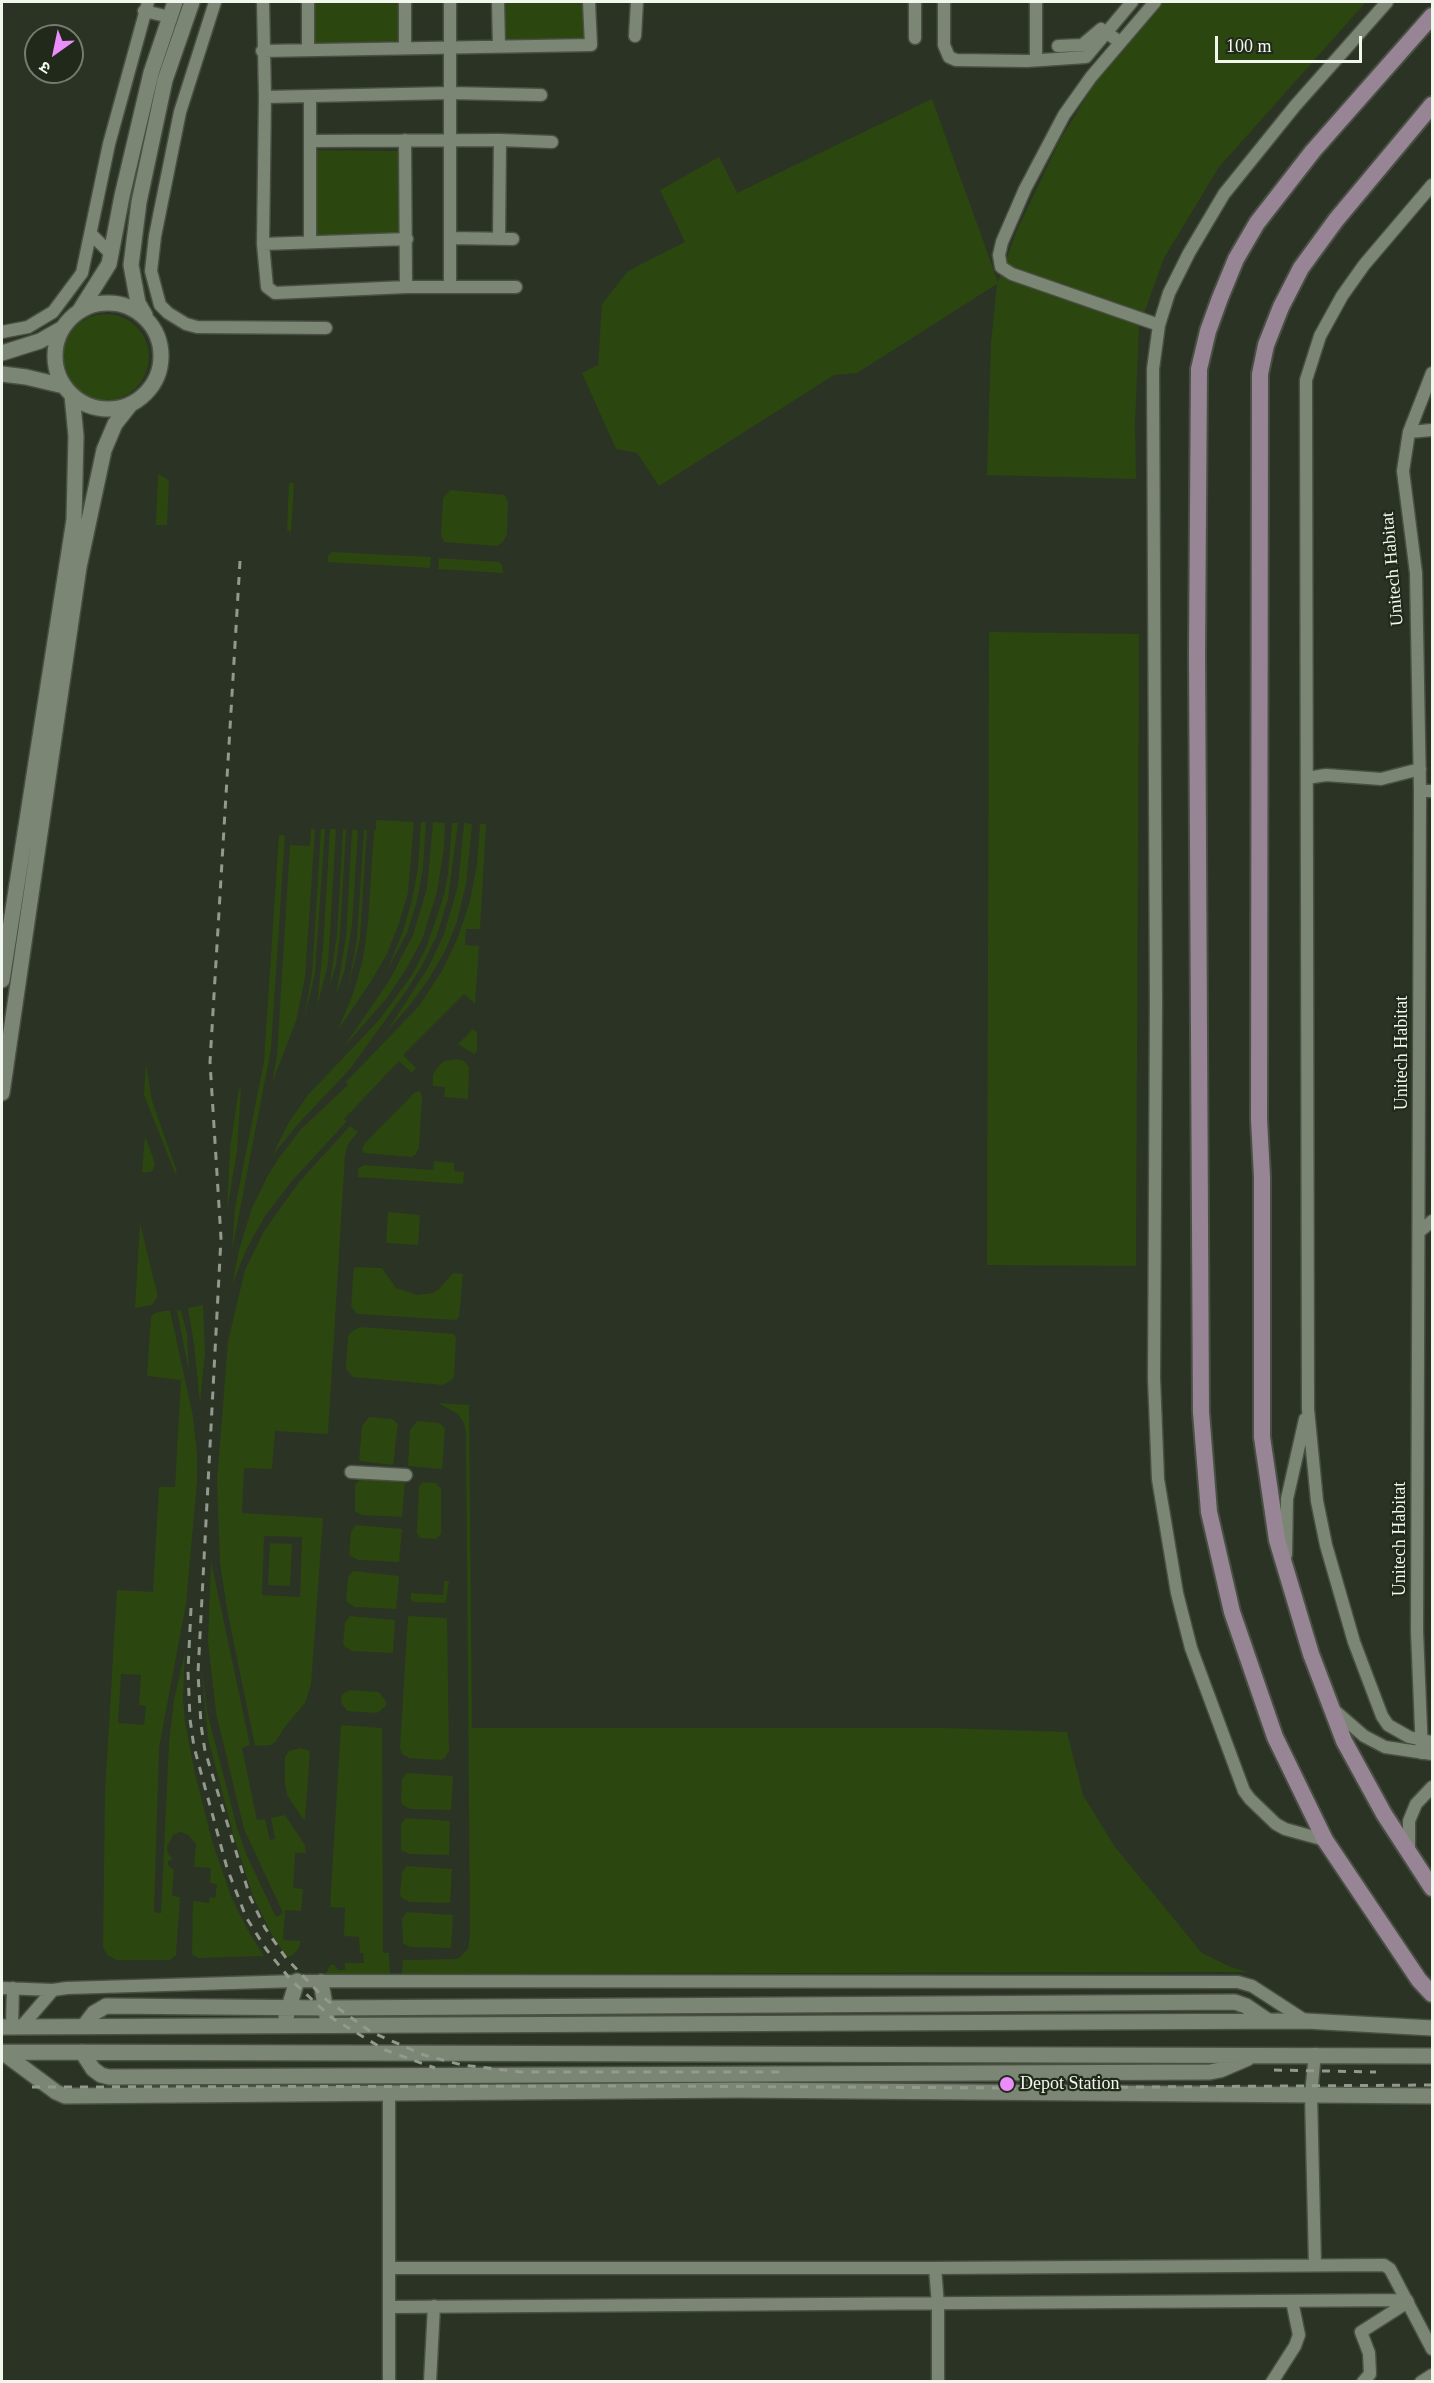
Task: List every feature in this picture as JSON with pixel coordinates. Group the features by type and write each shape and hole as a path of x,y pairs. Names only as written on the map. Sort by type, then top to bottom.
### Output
{"main road":[{"path":"1432,16 1313,152 1257,223 1236,259 1220,298 1208,331 1199,369 1197,654 1201,1412 1209,1512 1232,1612 1275,1737 1325,1840 1419,1980 1432,1994"},
{"path":"1432,105 1336,220 1301,268 1281,307 1266,345 1260,374 1259,1119 1262,1177 1262,1437 1277,1540 1311,1654 1344,1741 1384,1814 1432,1888"}],"street":[{"path":"2,353 40,341 61,329 80,310 99,284 109,264 122,196 151,72 175,2"},
{"path":"2,1093 79,567 104,450 115,424 130,405 144,396 155,382 161,366 161,349 157,333 138,303 131,265 165,80 192,2"},
{"path":"215,2 180,112 155,236 151,272 160,305 186,324 197,327 326,327"},
{"path":"263,2 262,51 265,97 263,244 267,287 275,293 406,287 516,287"},
{"path":"308,2 308,49"},
{"path":"405,2 405,47"},
{"path":"450,2 450,287"},
{"path":"498,2 499,46"},
{"path":"262,51 591,45 589,2"},
{"path":"635,36 637,2"},
{"path":"915,2 915,38"},
{"path":"944,2 944,45 949,57 956,60 1036,60 1086,57 1109,26 1132,2"},
{"path":"1036,2 1036,60"},
{"path":"1109,26 1121,2"},
{"path":"1155,2 1091,76 1058,126 1025,189 1002,242 999,261 1001,267 1006,271 1022,278 1159,325"},
{"path":"1325,1840 1285,1829 1276,1824 1244,1791 1191,1648 1177,1593 1158,1479 1154,1378 1156,1003 1153,384 1159,325 1174,283 1224,194 1295,106 1388,2"},
{"path":"2,332 28,327 53,312 82,273 110,144 146,6 170,17"},
{"path":"1109,26 1123,38"},
{"path":"1058,46 1082,45 1097,30 1109,26"},
{"path":"265,97 450,93 541,95"},
{"path":"310,96 310,242"},
{"path":"405,140 406,287"},
{"path":"499,238 500,140"},
{"path":"310,141 552,142"},
{"path":"1427,1741 1409,1737 1388,1725 1382,1716 1354,1642 1326,1545 1317,1501 1308,1409 1306,380 1320,336 1342,296 1364,265 1432,185"},
{"path":"91,234 111,254"},
{"path":"450,238 513,239"},
{"path":"263,244 407,239"},
{"path":"80,310 97,303 115,303 132,308 147,319"},
{"path":"2,980 74,520 76,436 68,391 56,368 55,358 55,348 61,329"},
{"name":"Unitech Habitat","path":"1427,1754 1418,1631 1419,1252 1426,791 1420,769 1416,573 1403,471 1409,432 1432,373"},
{"path":"2,374 26,377 68,391 90,406 110,409 130,405"},
{"path":"1409,432 1432,430"},
{"path":"1307,778 1326,775 1381,779 1420,769"},
{"path":"1420,1231 1432,1221"},
{"path":"1419,1252 1432,1242"},
{"path":"1286,1570 1287,1498 1308,1409"},
{"path":"351,1472 406,1475"},
{"path":"1331,1707 1364,1736 1388,1748 1427,1754"},
{"path":"1388,1748 1398,1731"},
{"path":"1409,1852 1410,1821 1416,1804 1432,1787"},
{"path":"283,2025 297,1981"},
{"path":"12,2026 8,1988 53,1990 297,1981 1239,1982 1252,1986 1306,2021"},
{"path":"321,1982 327,2025"},
{"path":"12,2026 53,1990"},
{"path":"84,2026 94,2013 106,2006 326,2008 1235,2002 1246,2006 1268,2021"},
{"path":"12,2026 1306,2021 1432,2028"},
{"path":"2,2052 1432,2056"},
{"path":"2,2052 56,2092 65,2096 739,2090 1432,2096"},
{"path":"82,2052 93,2069 109,2077 1210,2072 1221,2070 1253,2055"},
{"path":"1315,2054 1311,2094 1315,2265"},
{"path":"389,2094 391,2307 389,2382"},
{"path":"390,2268 1386,2266 1428,2332 1432,2349"},
{"path":"935,2268 938,2305 938,2382"},
{"path":"1272,2382 1296,2346 1299,2335 1292,2301"},
{"path":"391,2307 1407,2301"},
{"path":"1363,2382 1370,2374 1368,2349 1361,2332 1407,2301"},
{"path":"430,2382 434,2306"},
{"path":"1421,2382 1432,2375"}],"green space":[{"path":"314,2 398,2 398,41 313,44"},
{"path":"505,2 583,2 584,42 505,41"},
{"path":"1163,2 1366,2 1219,167 1164,258 1139,327 1135,424 1136,479 987,475 991,343 997,284 857,373 834,375 659,486 637,453 616,449 582,373 598,365 602,304 628,271 685,242 660,190 719,157 737,193 932,99 998,282 1017,230 1060,140 1102,71"},
{"path":"314,150 401,151 400,233 315,236"},
{"path":"106,314 130,321 142,333 149,357 142,381 130,393 106,400 82,393 70,381 63,357 70,333 82,321"},
{"path":"158,474 169,480 167,525 156,525"},
{"path":"289,483 294,483 291,533 287,529"},
{"path":"450,490 505,495 508,502 507,535 502,543 497,546 444,542 441,535 443,498"},
{"path":"332,552 431,557 430,568 328,562 328,556"},
{"path":"439,558 499,562 503,573 438,569"},
{"path":"989,632 1139,634 1136,1266 987,1265"},
{"path":"376,820 414,822 408,893 387,954 338,1030 353,994 363,959"},
{"path":"421,822 426,822 423,868 417,901 407,933 387,971 403,931 412,900 418,868"},
{"path":"433,822 445,823 444,848 437,892 422,940 387,998 343,1048 389,981 413,935 427,888"},
{"path":"452,823 458,823 448,899 437,935 423,964 350,1069 299,1123 272,1156 289,1122 308,1095 379,1020 412,975 426,948 444,895"},
{"path":"464,823 472,824 466,884 457,922 445,951 430,977 411,1004 387,1031 428,968 444,934 458,886"},
{"path":"480,824 486,824 480,929 466,929 465,945 479,946 475,1004 464,994 403,1055 416,1068 412,1073 399,1061 344,1119 347,1121 292,1181 265,1216 246,1250 232,1285 239,1250 252,1208 279,1158 301,1129 348,1085 346,1082 419,1006 443,969 458,937 470,901 477,865"},
{"path":"311,829 315,829 305,978 296,1021 272,1083 277,1056 290,845 310,846"},
{"path":"321,829 325,829 315,973 304,1021 312,973"},
{"path":"330,829 336,829 328,964 317,1007 323,948"},
{"path":"343,829 346,830 340,935 336,965 329,988 337,935"},
{"path":"352,830 358,830 352,925 344,973 336,995 346,938"},
{"path":"364,830 367,830 360,939 348,988 357,938"},
{"path":"279,835 285,835 271,1049 232,1251 235,1208 264,1061"},
{"path":"473,1029 477,1032 477,1051 474,1054 458,1044"},
{"path":"457,1059 464,1061 469,1067 468,1099 444,1097 445,1087 433,1086 433,1074 438,1067 444,1061"},
{"path":"146,1063 152,1101 177,1172 175,1173 144,1095"},
{"path":"239,1089 241,1089 237,1151 227,1210 230,1148"},
{"path":"420,1091 422,1097 419,1148 415,1155 411,1157 364,1153 362,1150 365,1143 415,1092"},
{"path":"350,1126 358,1132 348,1144 345,1155 328,1434 275,1431 272,1469 244,1468 242,1513 323,1518 311,1685 305,1703 276,1741 271,1745 255,1746 228,1615 220,1563 217,1481 228,1341 245,1270 264,1231 299,1182","holes":["264,1536 302,1537 300,1597 262,1595"]},
{"path":"145,1136 155,1163 150,1172 142,1172"},
{"path":"434,1161 454,1163 454,1171 464,1172 463,1184 358,1177 358,1169 364,1165 433,1170"},
{"path":"388,1212 420,1215 418,1245 386,1243"},
{"path":"140,1223 157,1298 152,1305 135,1308"},
{"path":"354,1267 382,1268 396,1288 417,1295 433,1293 453,1273 463,1274 459,1317 456,1320 357,1314 351,1306"},
{"path":"203,1305 205,1352 200,1404 188,1308"},
{"path":"181,1310 187,1334 189,1372 177,1311"},
{"path":"170,1311 193,1416 197,1481 186,1604 159,1748 154,1912 161,1913 169,1743 174,1700 185,1652 183,1698 185,1722 195,1774 213,1844 231,1896 264,1956 198,1958 192,1954 193,1901 209,1903 210,1897 215,1898 217,1884 210,1883 211,1868 194,1867 196,1844 187,1834 180,1832 173,1835 167,1847 168,1854 173,1859 168,1861 168,1865 174,1870 172,1896 180,1897 176,1955 170,1960 117,1960 107,1955 103,1947 105,1792 117,1590 153,1592 159,1487 175,1487 181,1380 147,1376 151,1317 155,1313","holes":["121,1674 141,1675 139,1705 146,1706 144,1725 118,1723"]},
{"path":"360,1327 454,1334 456,1339 452,1380 442,1385 353,1377 346,1369 348,1336"},
{"path":"438,1403 469,1405 472,1728 943,1728 1067,1732 1083,1795 1115,1847 1202,1953 1233,1968 1249,1972 402,1974 403,1960 458,1959 468,1949 470,1936 466,1433 464,1423 458,1414"},
{"path":"369,1417 392,1419 398,1424 393,1465 359,1461 362,1426"},
{"path":"417,1421 439,1423 445,1428 442,1469 408,1466 410,1430"},
{"path":"360,1479 405,1483 402,1517 362,1515 355,1511 355,1485"},
{"path":"423,1482 436,1483 441,1489 441,1534 436,1539 420,1538 417,1533 419,1486"},
{"path":"356,1525 402,1529 399,1562 358,1560 351,1556 349,1554 351,1531"},
{"path":"270,1543 292,1544 290,1586 268,1585"},
{"path":"211,1561 250,1745 242,1748 257,1820 265,1819 270,1840 275,1839 271,1818 285,1815 305,1845 306,1853 295,1853 293,1888 303,1889 301,1911 285,1910 283,1940 301,1941 298,1950 291,1956 286,1956 271,1933 253,1896 234,1837 208,1738 201,1663 208,1716 238,1831 247,1856 276,1917 283,1913 244,1829 216,1713 208,1641"},
{"path":"353,1571 399,1576 396,1609 355,1607 348,1603 346,1600 348,1577"},
{"path":"444,1581 449,1581 446,1603 411,1600 411,1593 443,1595"},
{"path":"350,1616 395,1620 393,1653 352,1651 345,1647 343,1644 345,1622"},
{"path":"408,1616 447,1618 449,1751 441,1760 409,1758 402,1754 400,1748"},
{"path":"350,1690 379,1692 386,1701 386,1706 377,1713 347,1711 341,1698"},
{"path":"341,1725 382,1728 383,1953 389,1953 390,1974 326,1974 330,1965 334,1965 338,1970 345,1970 345,1963 364,1963 363,1953 360,1953 359,1937 344,1936 345,1908 330,1907"},
{"path":"300,1748 310,1751 305,1819 287,1795 285,1784 285,1757 289,1751"},
{"path":"407,1773 453,1776 451,1810 410,1809 403,1805 401,1802 402,1779"},
{"path":"406,1818 450,1821 449,1855 409,1854 401,1850 401,1824"},
{"path":"407,1866 452,1869 450,1903 410,1902 402,1898 400,1895 402,1872"},
{"path":"407,1912 453,1915 451,1948 410,1947 403,1943 402,1918"}],"railway":[{"path":"240,561 210,1062 221,1238 198,1673 205,1751 250,1897 265,1928 286,1958 324,1998 371,2032 424,2055 462,2065 521,2072 785,2072"},
{"path":"191,1608 188,1671 194,1747 227,1868 246,1917 266,1949 290,1979 332,2018 385,2050 435,2068"},
{"path":"1274,2070 1376,2072"},
{"path":"32,2087 1009,2088 1432,2085"}],"place":[{"name":"Depot Station","path":"1007,2084"}]}
